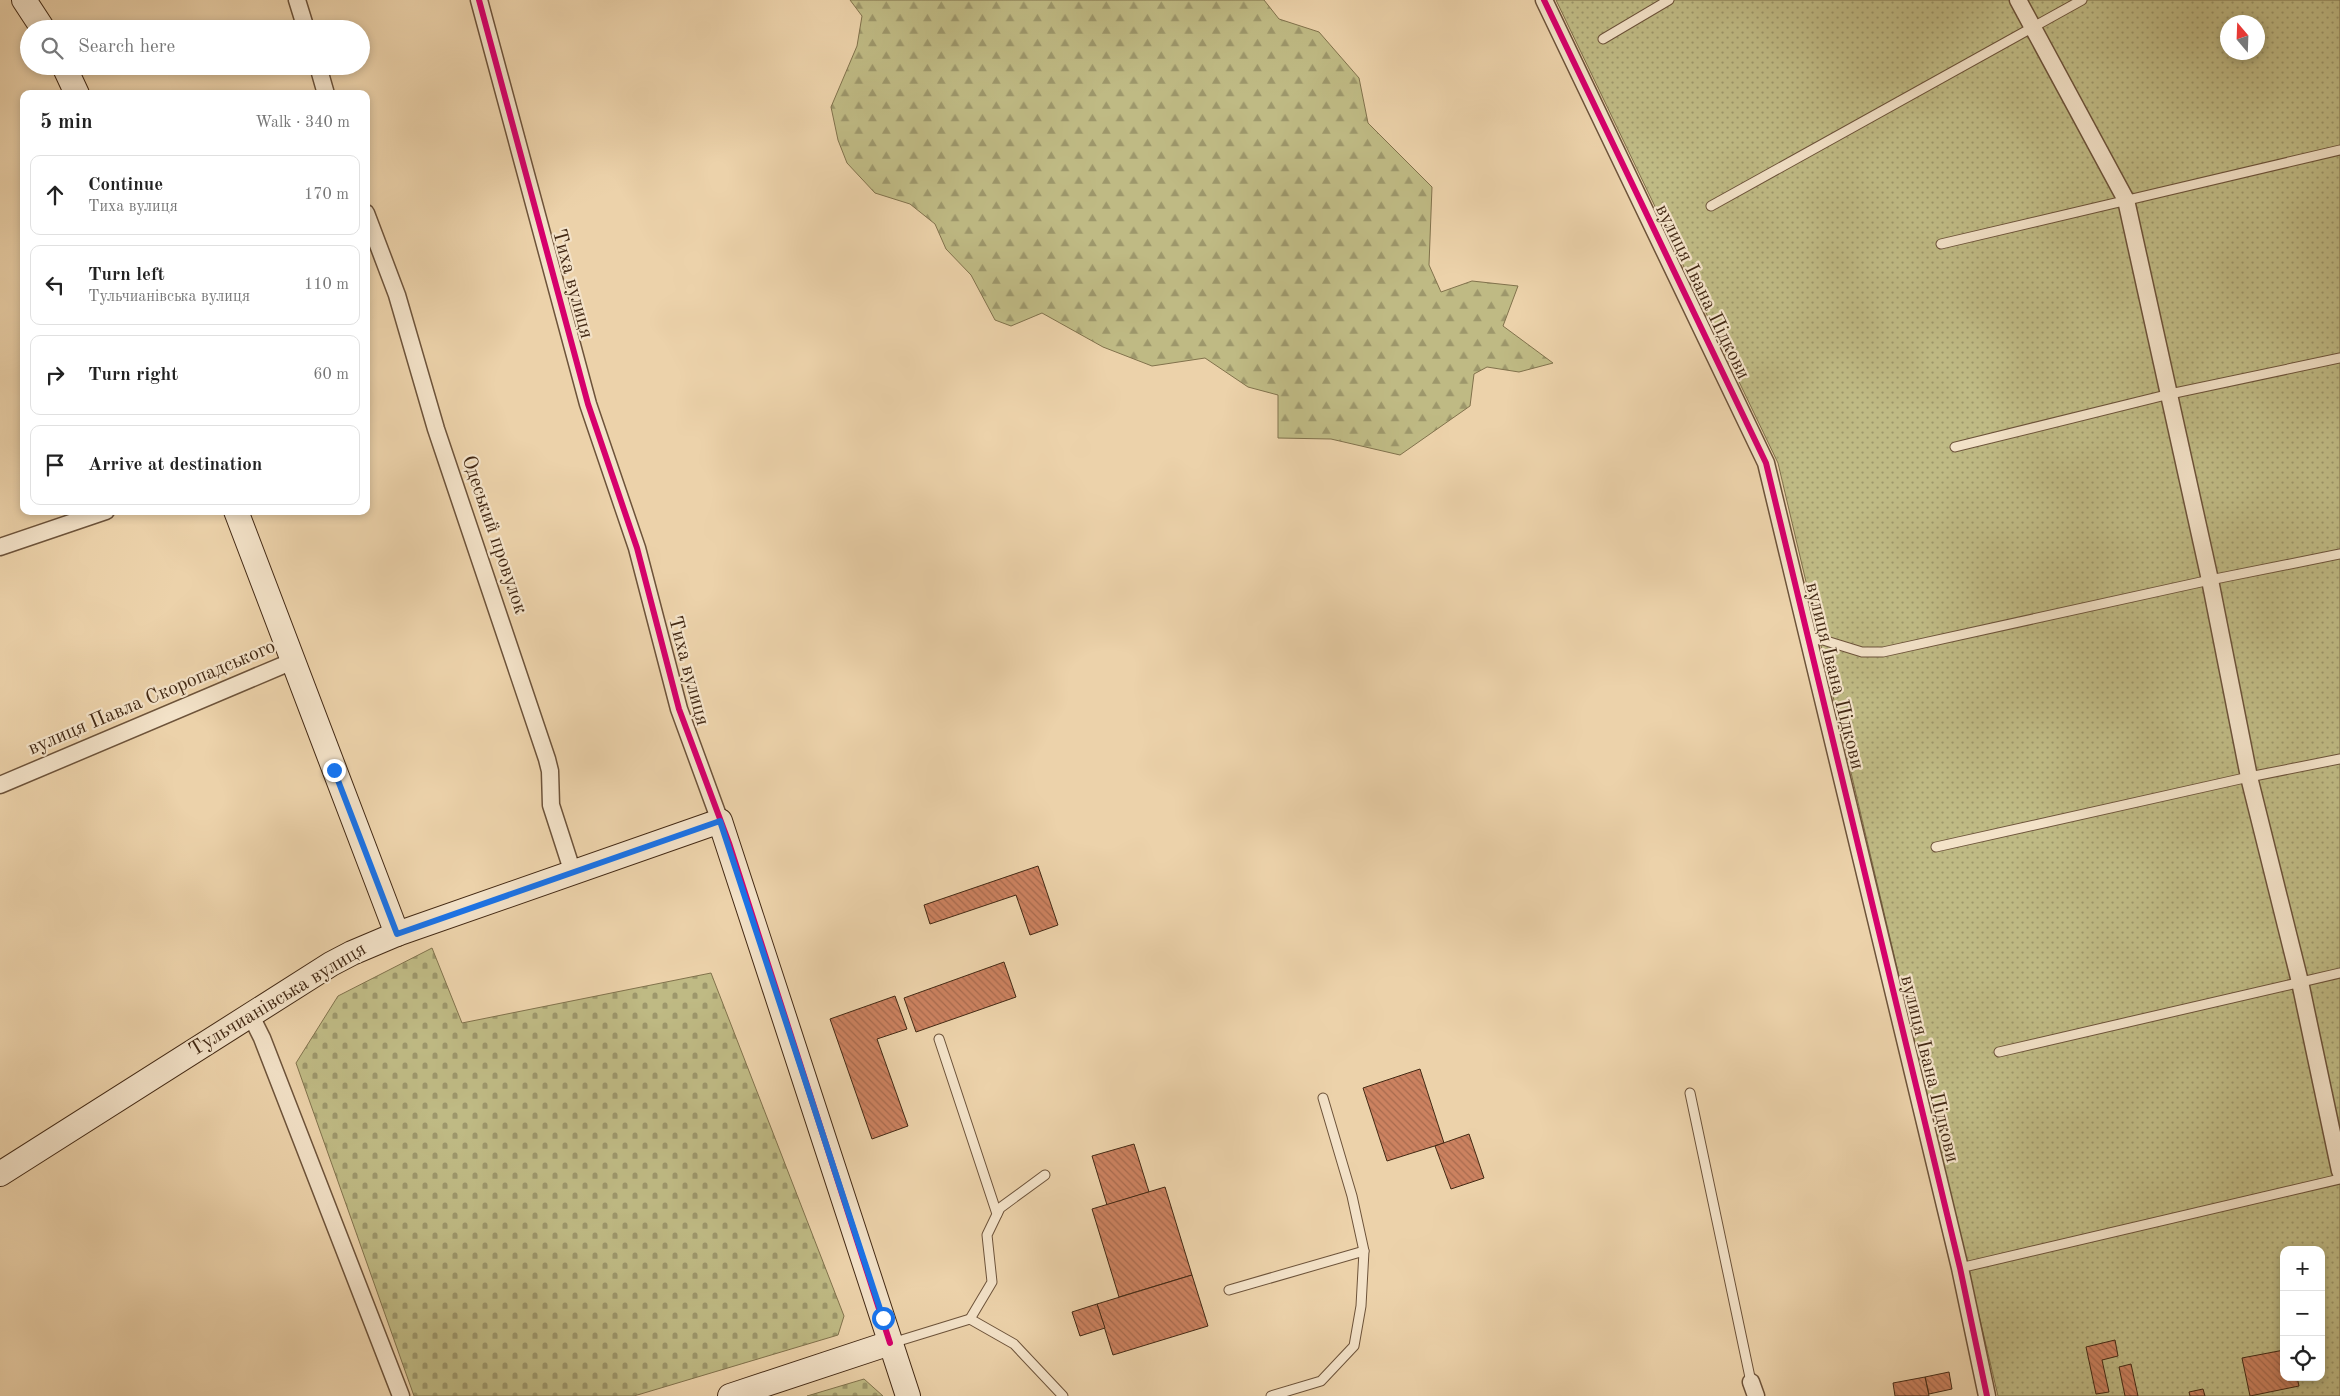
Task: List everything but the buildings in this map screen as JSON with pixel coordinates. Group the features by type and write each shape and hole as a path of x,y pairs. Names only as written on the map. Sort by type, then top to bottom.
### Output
{"street":[{"path":"24,0 37,20"},
{"path":"298,0 304,20"},
{"name":"Тиха вулиця","path":"479,0 588,404 637,548 679,709 720,821 908,1396"},
{"name":"вулиця Івана Підкови","path":"1544,0 1766,462 1960,1268 1987,1396"},
{"path":"2018,0 2126,200 2210,580 2248,777 2300,982 2340,1171"},
{"path":"68,75 75,90"},
{"path":"321,75 325,90"},
{"name":"Одеський провулок","path":"370,224 396,295 436,429 547,759 550,771 551,806 573,872"},
{"path":"0,547 94,515"},
{"path":"238,515 397,934"},
{"name":"вулиця Павла Скоропадського","path":"0,785 293,661"},
{"name":"Тульчианівська вулиця","path":"0,1174 250,1014 352,953 397,934 720,821"},
{"path":"250,1014 262,1038 401,1396"},
{"path":"730,1396 890,1344"}],"lane":[{"path":"1603,39 1670,0"},
{"path":"1711,206 2082,0"},
{"path":"1941,244 2340,150"},
{"path":"1955,447 2170,394 2340,358"},
{"path":"1808,639 1823,640 1862,652 1884,652 2210,580 2340,554"},
{"path":"1936,847 2248,777 2340,760"},
{"path":"1999,1052 2340,973"},
{"path":"939,1039 997,1214"},
{"path":"1690,1092 1754,1389"},
{"path":"1270,1396 1321,1381 1354,1346 1361,1306 1364,1251 1352,1196 1323,1098"},
{"path":"890,1344 970,1319 992,1282 987,1235 1000,1208 1045,1175"},
{"path":"1960,1268 2340,1180"},
{"path":"1229,1290 1364,1251"},
{"path":"970,1319 1014,1344 1063,1396"}],"green space":[{"path":"850,0 1264,0 1279,19 1319,32 1359,78 1368,123 1432,187 1429,265 1441,292 1472,281 1518,286 1503,326 1553,363 1519,372 1487,367 1474,374 1470,406 1400,455 1331,439 1278,438 1278,395 1248,387 1205,358 1152,366 1103,347 1042,313 1011,326 995,320 971,275 946,249 935,224 910,204 875,193 847,163 838,140 831,107 857,46 862,16"},
{"path":"1556,0 2340,0 2340,1396 1998,1396 1778,463"},
{"path":"432,948 462,1023 711,973 844,1316 838,1335 634,1396 414,1396 296,1063 338,996"},
{"path":"864,1379 883,1396 807,1396"}],"cycle path":[{"path":"479,0 588,404 637,548 679,709 729,843 890,1343"},
{"path":"1544,0 1766,463 1960,1268 1987,1396"}],"route":[{"path":"334,770 397,934 720,821 729,843 883,1318"}]}
